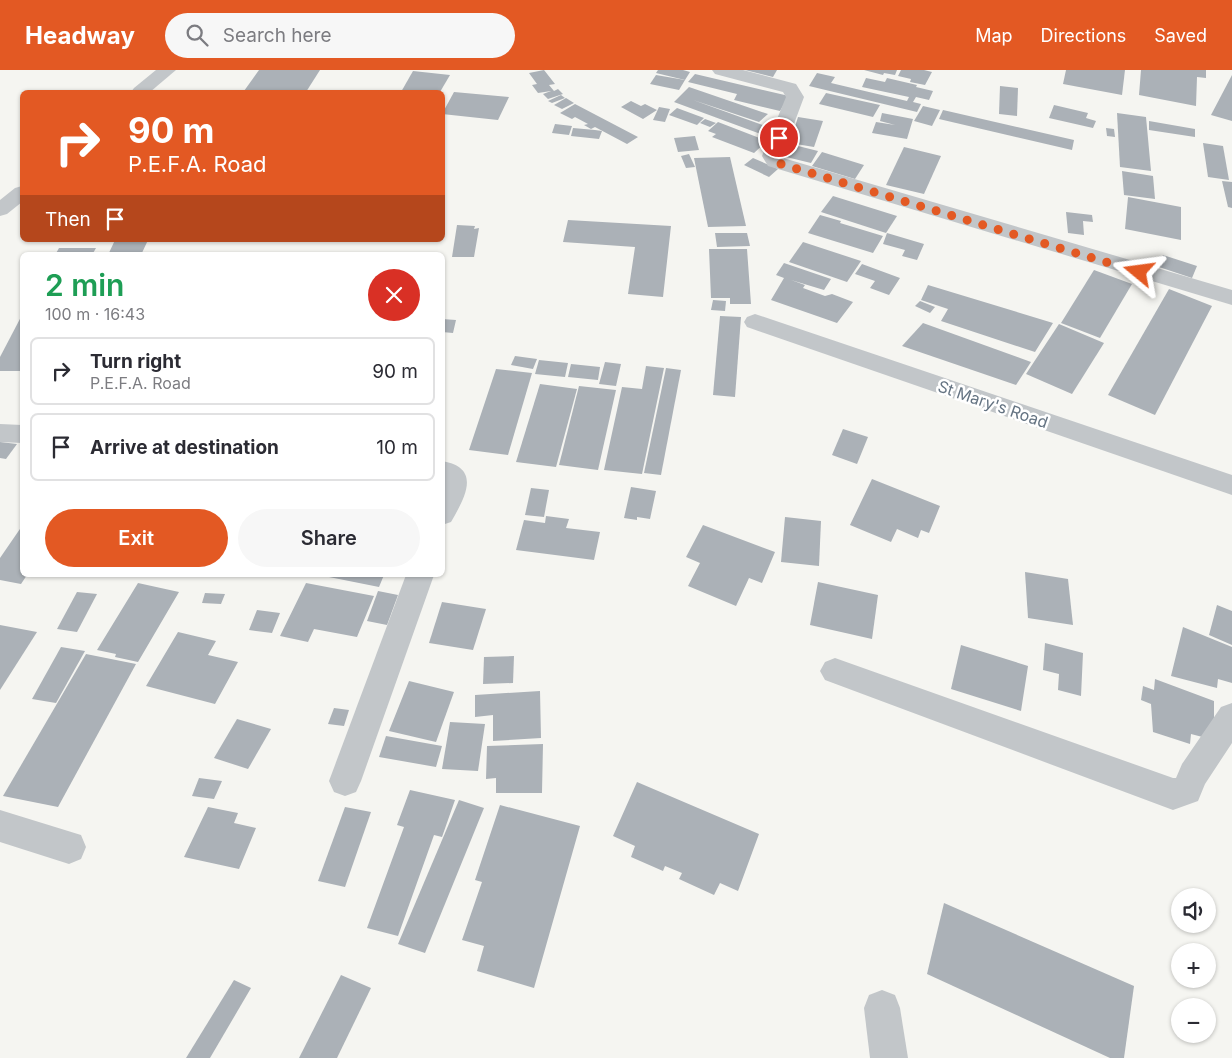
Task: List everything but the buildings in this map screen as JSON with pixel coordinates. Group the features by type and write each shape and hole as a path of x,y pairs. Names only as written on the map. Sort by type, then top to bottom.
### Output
{"street":[{"path":"142,90 167,70"},
{"path":"721,70 790,88 795,97 772,156 775,162 1232,298"},
{"path":"0,210 20,194"},
{"name":"St Mary's Road","path":"755,322 1232,485"},
{"path":"0,433 20,434"},
{"path":"445,472 455,478 451,497 445,509"},
{"path":"344,781 419,577"},
{"path":"835,671 1173,794 1187,790 1193,775 1232,717"},
{"path":"0,826 69,847"},
{"path":"882,1008 889,1058"}],"route":[{"path":"779,138 772,156 775,162 1139,272"}]}
